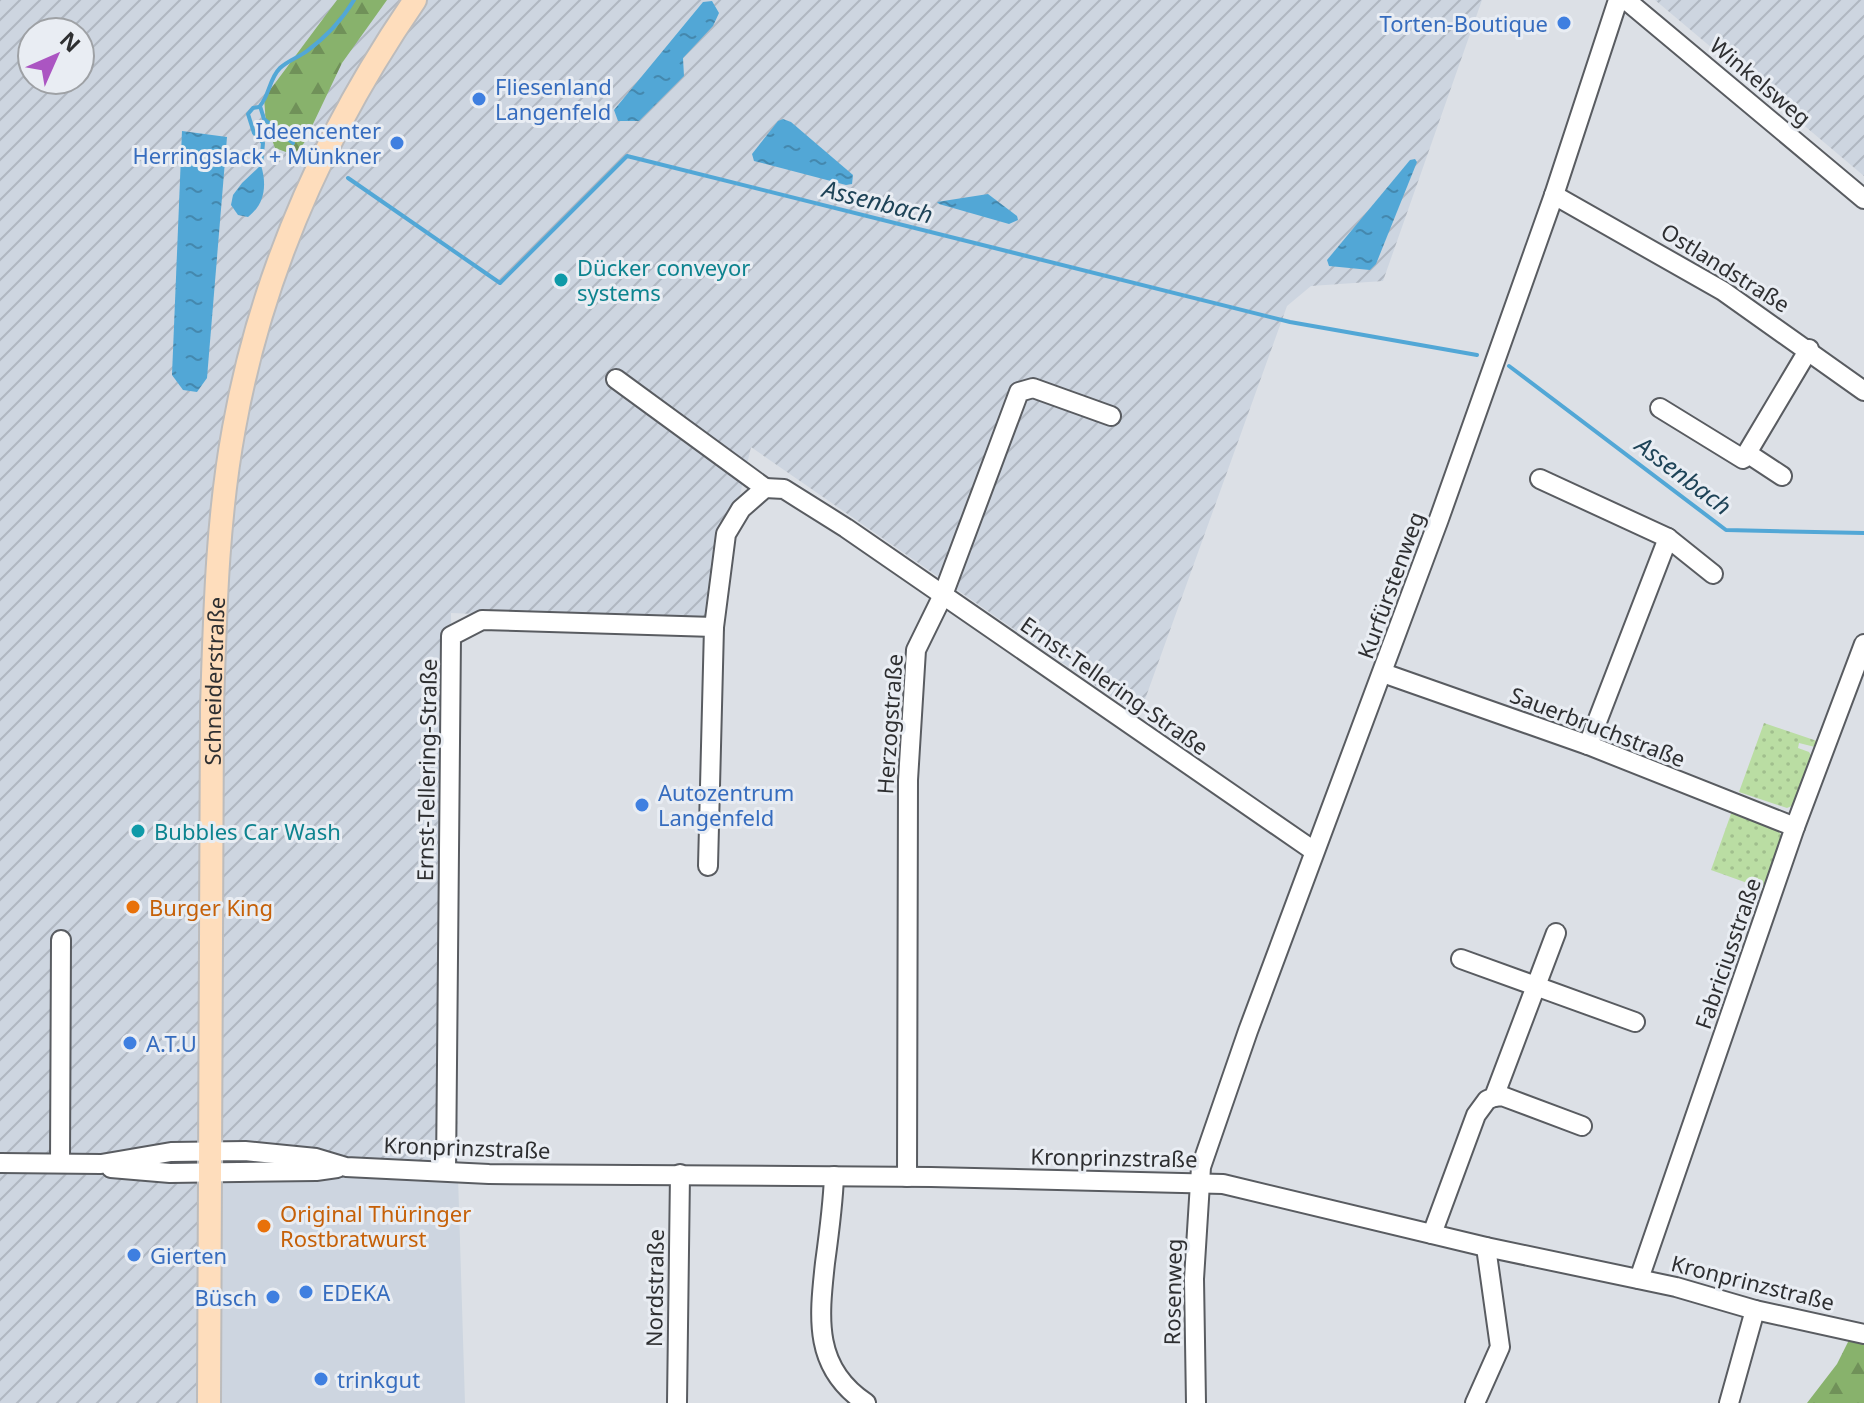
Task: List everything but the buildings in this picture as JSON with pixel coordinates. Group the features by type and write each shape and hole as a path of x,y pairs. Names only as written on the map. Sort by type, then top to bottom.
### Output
{"main road":[{"name":"Schneiderstraße","path":"209,1403 211,737 215,594 233,430 255,329 281,248 301,199 352,97 415,0"}],"street":[{"name":"Kurfürstenweg","path":"1201,1183 1201,1167 1248,1031 1383,673 1554,195 1618,0"},
{"name":"Winkelsweg","path":"1626,0 1864,199"},
{"name":"Ostlandstraße","path":"1554,195 1723,291 1809,349 1864,391"},
{"path":"1660,408 1743,459 1809,349"},
{"name":"Ernst-Tellering-Straße","path":"616,379 765,488 784,489 1314,851"},
{"name":"Herzogstraße","path":"907,1177 908,765 916,650 943,595 1019,392 1033,388 1111,416"},
{"path":"1747,453 1782,476"},
{"path":"1540,479 1668,538 1713,574"},
{"path":"708,866 714,627 726,534 741,509 765,488"},
{"path":"1588,745 1668,538"},
{"name":"Ernst-Tellering-Straße","path":"446,1171 451,636 482,620 714,627"},
{"name":"Fabriciusstraße","path":"1639,1279 1795,827 1864,644"},
{"name":"Sauerbruchstraße","path":"1383,673 1588,745 1795,827"},
{"path":"1494,1097 1556,933"},
{"path":"60,1163 61,940"},
{"path":"1461,959 1635,1022"},
{"path":"1432,1234 1476,1115 1487,1100 1502,1096 1582,1126"},
{"name":"Kronprinzstraße","path":"0,1163 101,1164 115,1170 210,1161 316,1171 346,1167 489,1174 834,1176 1223,1184 1864,1334"},
{"name":"Nordstraße","path":"677,1403 680,1174"},
{"path":"834,1176 819,1321 823,1345 835,1372 857,1398 866,1403"},
{"name":"Rosenweg","path":"1196,1403 1194,1279 1201,1183"},
{"path":"1475,1403 1500,1347 1486,1247"},
{"path":"1729,1403 1755,1310"}],"shaded area":[{"path":"0,0 1482,0 1383,281 1311,286 1287,306 1139,716 751,447 710,624 451,613 458,1176 217,1164 217,1403 0,1403"},
{"path":"1655,0 1864,0 1864,176"},
{"path":"217,1164 458,1176 465,1403 217,1403"}],"green space":[{"path":"337,0 387,0 342,63 304,143 294,155 275,148 266,123 264,98"},
{"path":"1764,723 1817,741 1815,747 1799,743 1798,748 1809,752 1812,757 1794,805 1787,808 1739,792"},
{"path":"1732,811 1777,828 1782,837 1764,889 1711,870"},
{"path":"1849,1340 1864,1343 1864,1403 1807,1403 1837,1364"}],"water":[{"path":"712,1 719,13 713,26 683,58 684,76 639,121 618,121 614,110 703,2"},
{"path":"778,121 791,122 853,175 852,184 754,161 752,154"},
{"path":"182,131 227,137 207,378 197,392 183,390 172,375"},
{"path":"1410,160 1417,162 1376,264 1370,270 1329,266 1327,260"},
{"path":"261,165 264,187 261,200 248,217 238,215 231,205 233,195"},
{"path":"988,194 1018,220 1009,224 937,202"}],"waterway":[{"name":"Assenbach","path":"293,143 264,119 260,106 280,68 321,40 354,0"},
{"path":"259,107 248,114 254,133 263,143 261,165"},
{"name":"Assenbach","path":"348,178 500,283 627,156 1290,322 1477,355"},
{"name":"Assenbach","path":"1509,366 1726,530 1864,533"}],"place":[{"name":"Torten-Boutique","path":"1564,23"},
{"name":"Fliesenland Langenfeld","path":"479,99"},
{"name":"Ideencenter Herringslack + Münkner","path":"397,143"},
{"name":"Dücker conveyor systems","path":"561,280"},
{"name":"Autozentrum Langenfeld","path":"642,805"},
{"name":"Bubbles Car Wash","path":"138,831"},
{"name":"Burger King","path":"133,907"},
{"name":"A.T.U","path":"130,1043"},
{"name":"Original Thüringer Rostbratwurst","path":"264,1226"},
{"name":"Gierten","path":"134,1255"},
{"name":"EDEKA","path":"306,1292"},
{"name":"Büsch","path":"273,1297"},
{"name":"trinkgut","path":"321,1379"}]}
